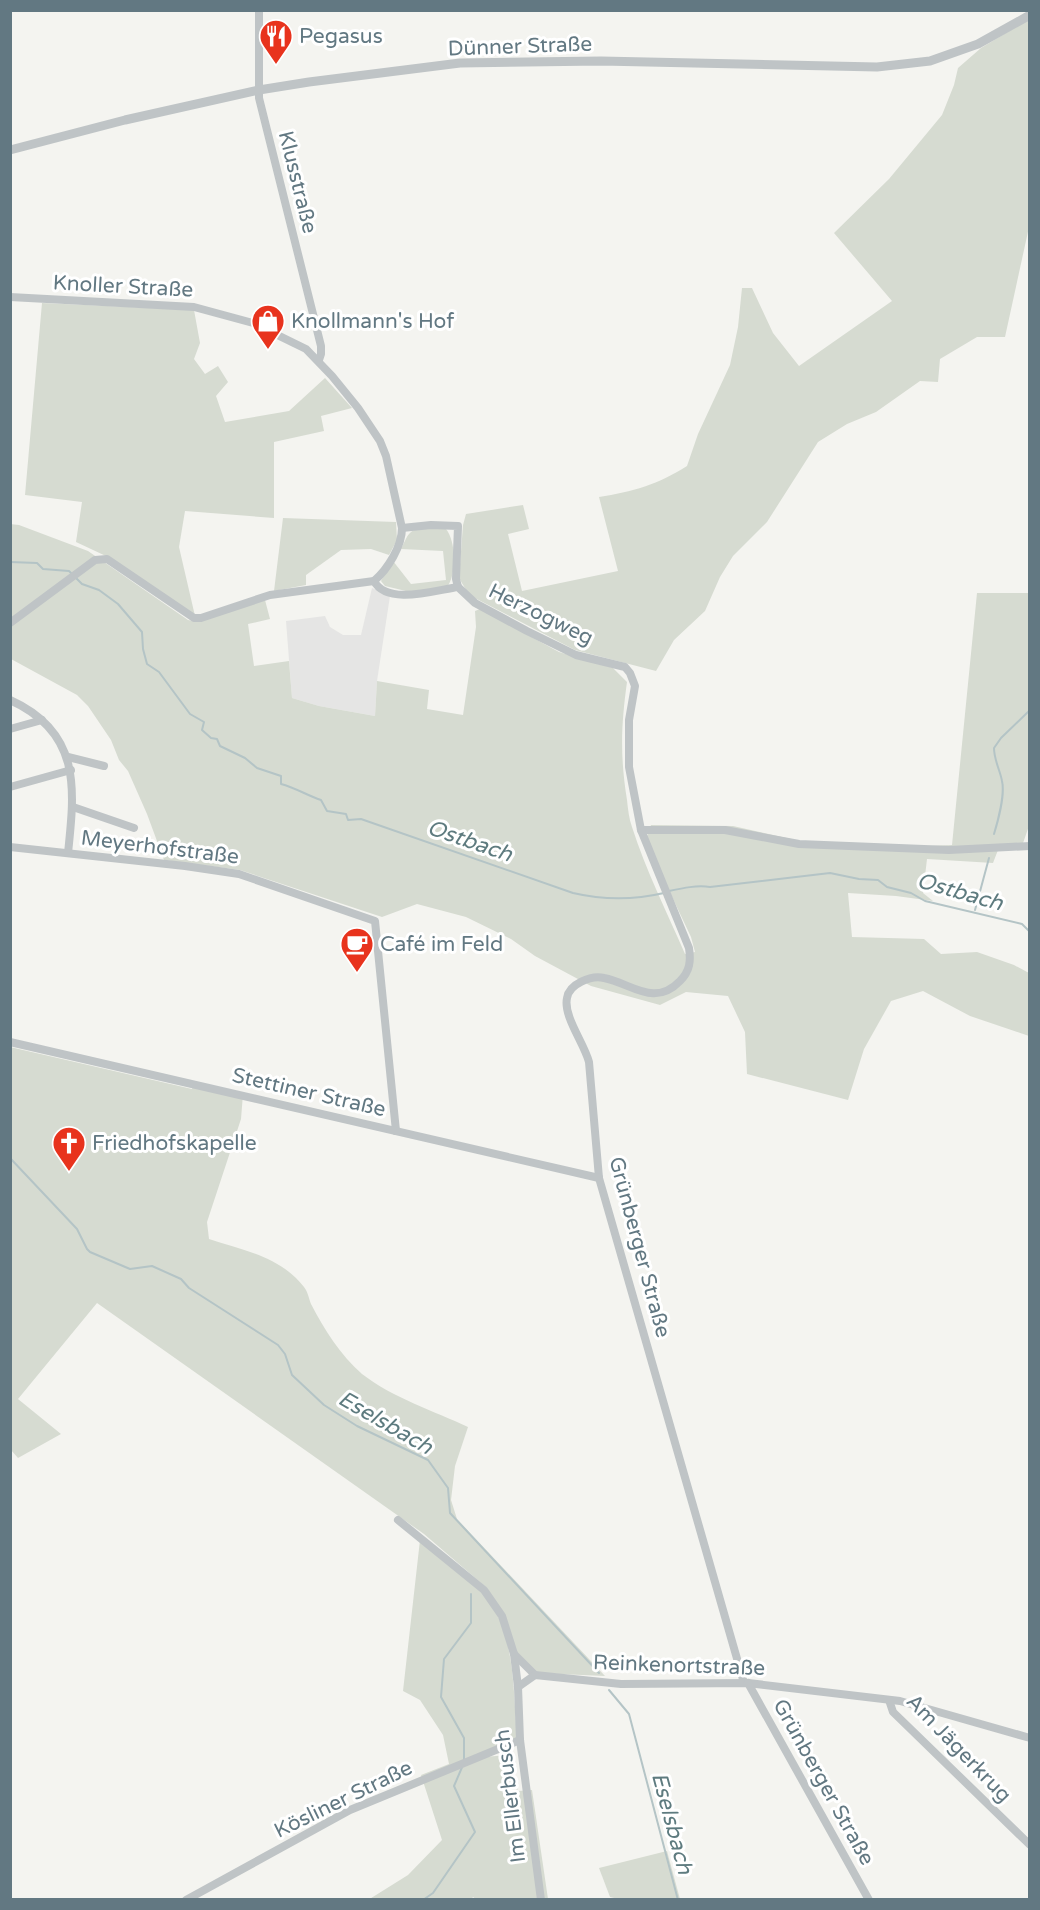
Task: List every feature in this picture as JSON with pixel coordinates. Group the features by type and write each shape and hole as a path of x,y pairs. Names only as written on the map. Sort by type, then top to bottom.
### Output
{"street":[{"name":"Klusstraße","path":"258,10 259,98 321,346 318,360"},
{"name":"Dünner Straße","path":"10,150 125,120 259,90 460,63 601,61 877,67 930,61 978,44 1029,15"},
{"name":"Knoller Straße","path":"10,297 194,307 253,323 306,349 358,408 380,441 386,456 402,528"},
{"path":"10,623 95,560 107,559 194,618 201,618 270,595 374,581 398,548 402,528 431,525 458,526 456,579 458,587"},
{"name":"Herzogweg","path":"374,581 382,590 406,596 458,587 475,603 576,655 625,667 635,686 629,720 629,767 641,830"},
{"path":"10,700 25,706 42,720 57,736 68,757 73,807 68,853"},
{"path":"10,729 42,720"},
{"path":"68,757 104,766"},
{"path":"10,787 71,770"},
{"path":"73,807 134,828"},
{"path":"641,830 725,830 800,844 914,849 949,850 1029,846"},
{"name":"Grünberger Straße","path":"641,830 689,948 691,961 686,975 678,984 657,994 639,992 603,977 589,978 575,985 567,995 566,1006 586,1051 588,1062 599,1178 746,1683 869,1899"},
{"name":"Meyerhofstraße","path":"10,847 239,874 375,921 396,1131"},
{"name":"Stettiner Straße","path":"10,1042 599,1178"},
{"path":"398,1520 484,1590 502,1616 513,1654 535,1675 518,1687"},
{"name":"Im Ellerbusch","path":"513,1654 518,1687 520,1740 541,1899"},
{"name":"Reinkenortstraße","path":"535,1675 621,1684 746,1683 900,1701 1029,1738"},
{"name":"Am Jägerkrug","path":"889,1700 893,1712 1029,1845"},
{"name":"Kösliner Straße","path":"186,1899 350,1810 520,1740"}],"shaded area":[{"path":"1029,19 1029,227 1005,337 977,337 940,359 938,382 920,381 876,412 847,424 818,442 767,522 733,556 720,577 705,611 674,640 656,671 575,650 469,595 459,578 466,514 523,505 529,529 508,534 522,591 618,571 599,497 645,486 666,478 687,466 698,434 730,365 738,327 742,288 752,288 773,333 799,366 892,301 834,233 889,179 942,115 958,68 981,48"},
{"path":"42,303 194,310 200,343 194,359 205,374 218,366 228,382 216,396 225,422 289,411 325,378 352,408 321,416 324,431 274,442 274,518 185,511 179,547 195,616 108,557 76,542 82,502 25,495"},
{"path":"283,518 396,522 397,540 389,555 371,549 341,550 306,575 306,585 274,591"},
{"path":"10,524 19,525 88,551 188,620 198,622 265,600 270,619 248,624 254,666 289,661 292,698 319,706 375,716 377,681 429,690 427,709 463,715 476,627 475,611 480,609 559,652 613,668 627,682 623,713 622,755 630,821 650,875 685,954 695,952 691,937 647,836 651,825 733,826 800,841 952,845 977,593 1029,593 1030,823 1022,846 998,850 993,863 927,859 923,893 933,901 848,893 852,937 924,939 941,954 977,952 1014,965 1029,973 1029,1036 970,1016 923,991 891,1001 864,1049 848,1100 747,1074 745,1032 728,996 686,992 660,1005 591,986 535,956 511,939 466,917 417,904 382,917 240,870 164,860 128,771 119,760 111,740 88,706 77,695 11,659"},
{"path":"430,527 446,529 452,541 454,567 447,587 410,592 385,586 381,581 393,561 411,584 446,580 443,551 401,549 411,532"},
{"path":"372,588 390,596 377,681 375,716 319,706 292,698 286,621 325,616 330,627 343,635 361,635"},
{"path":"10,1047 192,1089 193,1083 243,1094 241,1119 207,1222 209,1239 261,1256 284,1268 304,1287 327,1332 340,1351 362,1374 400,1397 468,1427 455,1466 451,1500 457,1519 605,1676 537,1673 517,1652 504,1615 487,1588 424,1534 97,1303 18,1399 61,1434 18,1458 11,1450"},
{"path":"420,1540 481,1591 501,1623 511,1660 517,1738 472,1758 508,1755 518,1791 532,1790 548,1899 477,1900 473,1897 471,1900 368,1900 408,1875 442,1840 421,1775 449,1764 443,1735 420,1700 403,1691"},
{"path":"667,1851 680,1899 623,1900 610,1897 599,1868"}],"waterway":[{"name":"Ostbach","path":"10,562 37,563 43,569 69,571 82,584 99,590 118,604 142,632 147,664 159,672 190,714 204,722 202,730 211,738 217,739 220,746 245,758 257,768 281,776 281,784 321,800 327,811 346,814 348,820 361,819 573,893 618,898 664,893"},
{"path":"994,834 1003,793 994,748 1030,710"},
{"path":"975,910 989,858"},
{"name":"Ostbach","path":"669,891 830,873 878,880 887,887 911,893 925,901 1022,924 1030,932"},
{"name":"Eselsbach","path":"10,1158 77,1229 90,1252 130,1269 152,1266 181,1279 189,1288 278,1345 285,1354 292,1375 324,1405 357,1426 428,1460 448,1488 450,1513 599,1673"},
{"name":"Eselsbach","path":"464,1760 464,1738 441,1697 444,1659 471,1623 471,1594"},
{"name":"Eselsbach","path":"609,1690 629,1714 678,1900"},
{"name":"Eselsbach","path":"423,1900 433,1893 475,1832 454,1786 463,1765"}],"place":[{"name":"Pegasus","path":"276,65"},
{"name":"Knollmann's Hof","path":"268,350"},
{"name":"Café im Feld","path":"357,973"},
{"name":"Friedhofskapelle","path":"69,1172"}]}
